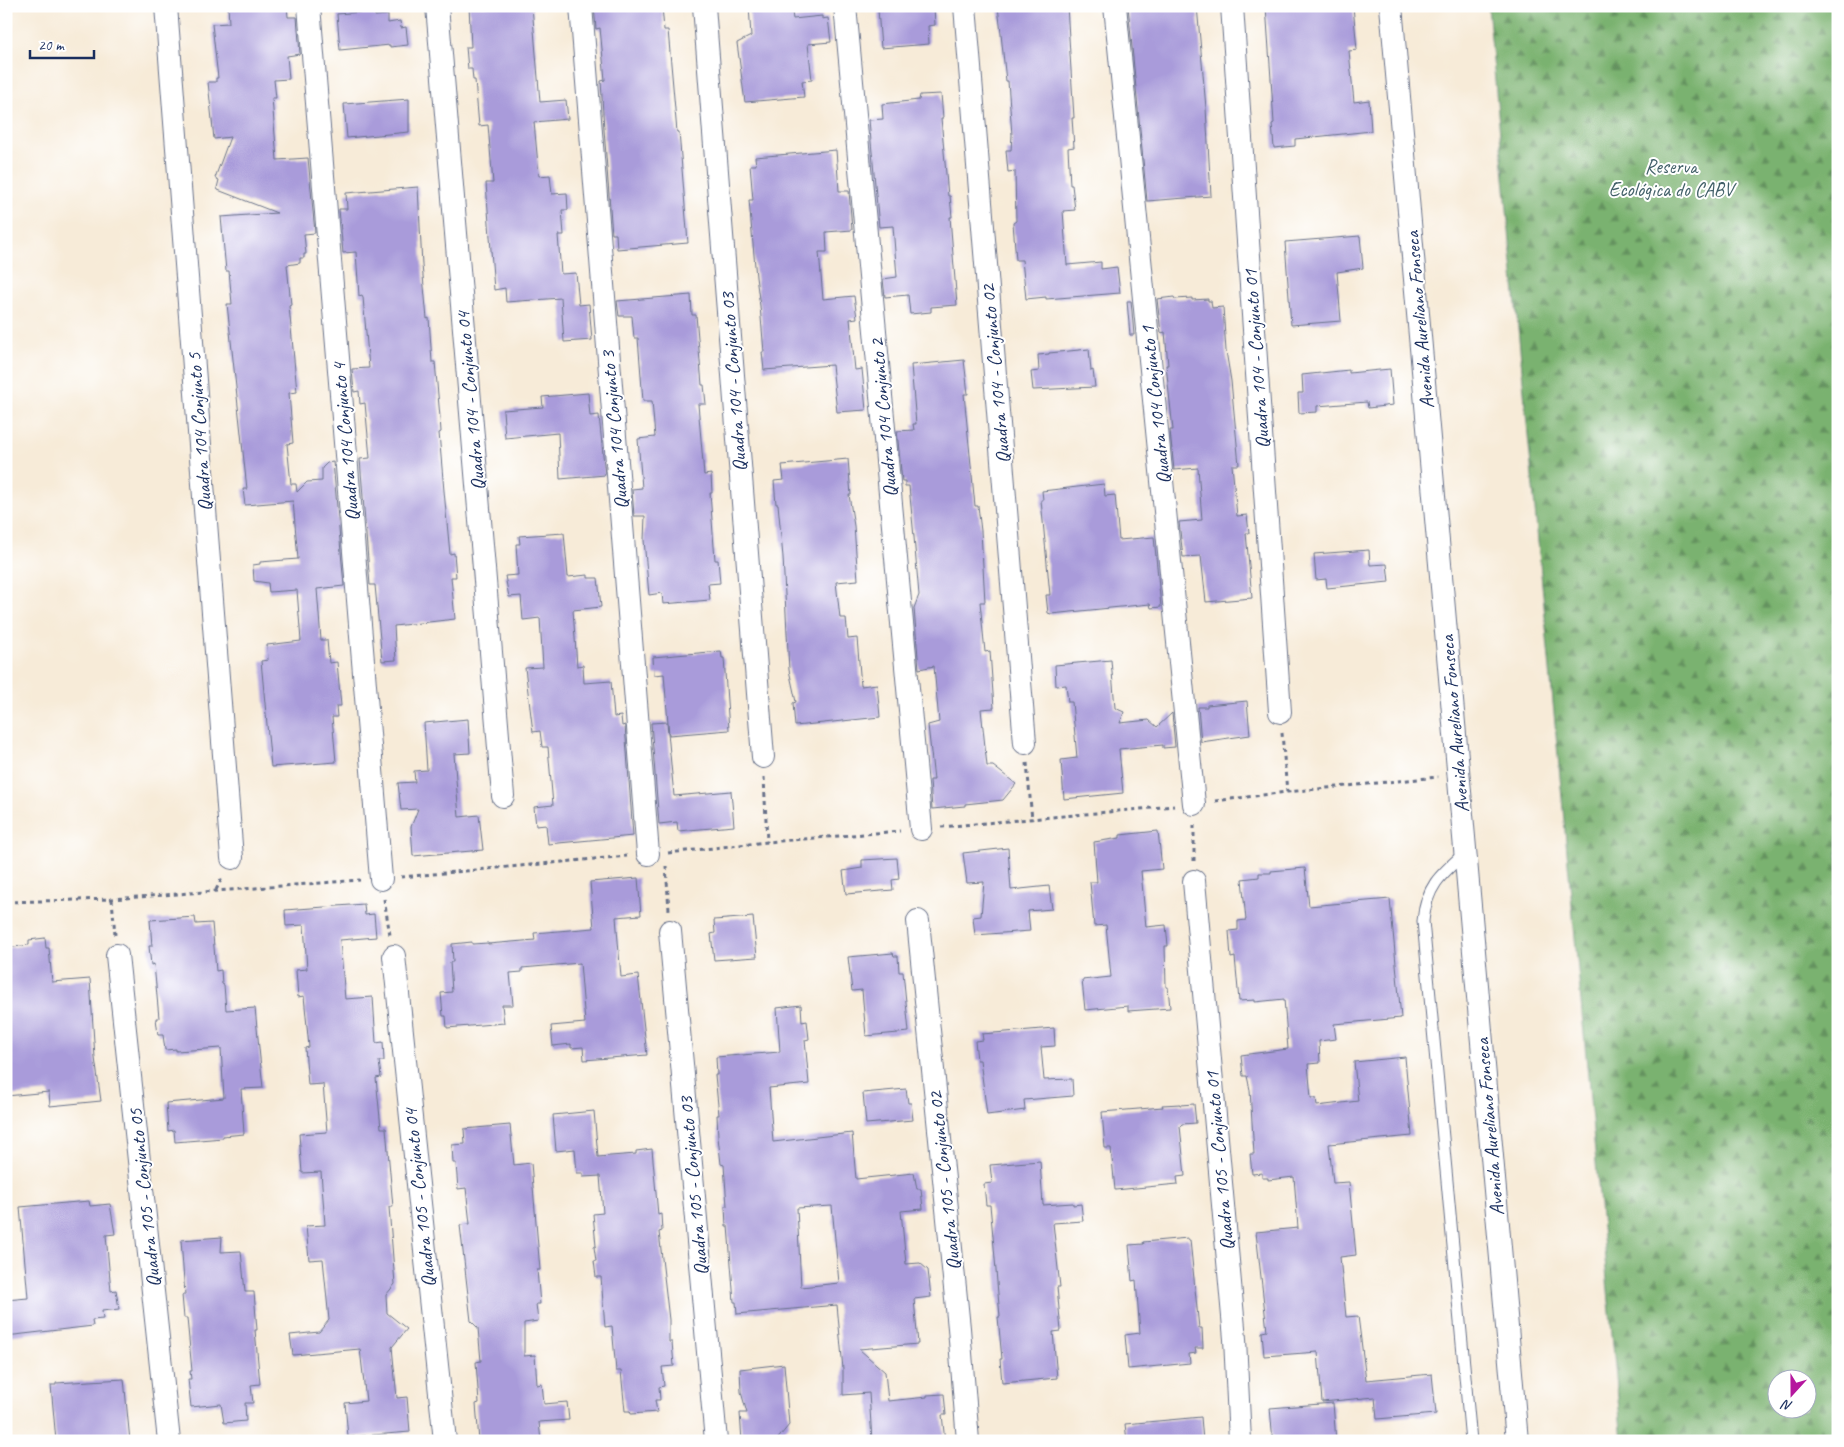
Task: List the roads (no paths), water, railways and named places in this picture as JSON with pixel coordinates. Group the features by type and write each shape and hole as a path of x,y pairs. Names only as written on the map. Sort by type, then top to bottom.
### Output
{"street":[{"name":"Quadra 104 Conjunto 5","path":"166,6 232,858"},
{"name":"Quadra 104 Conjunto 4","path":"309,6 381,879"},
{"name":"Quadra 104 - Conjunto 04","path":"437,6 503,796"},
{"name":"Quadra 104 Conjunto 3","path":"580,6 657,858"},
{"name":"Quadra 104 - Conjunto 03","path":"704,6 763,757"},
{"name":"Quadra 104 Conjunto 2","path":"845,6 920,829"},
{"name":"Quadra 104 - Conjunto 02","path":"965,6 1025,743"},
{"name":"Quadra 104 Conjunto 1","path":"1115,6 1194,804"},
{"name":"Quadra 104 - Conjunto 01","path":"1232,6 1280,712"},
{"name":"Avenida Aureliano Fonseca","path":"1391,6 1517,1441"},
{"name":"Quadra 105 - Conjunto 01","path":"1194,881 1235,1339 1240,1441"},
{"name":"Quadra 105 - Conjunto 02","path":"918,921 959,1328 968,1441"},
{"name":"Quadra 105 - Conjunto 03","path":"670,931 716,1441"},
{"name":"Quadra 105 - Conjunto 05","path":"117,955 169,1441"},
{"name":"Quadra 105 - Conjunto 04","path":"394,956 445,1441"}],"lane":[{"path":"1465,853 1441,874 1430,889 1424,905 1423,921 1471,1441"}],"park label":[{"name":"Reserva Ecológica do CABV","path":"1671,178"}]}
